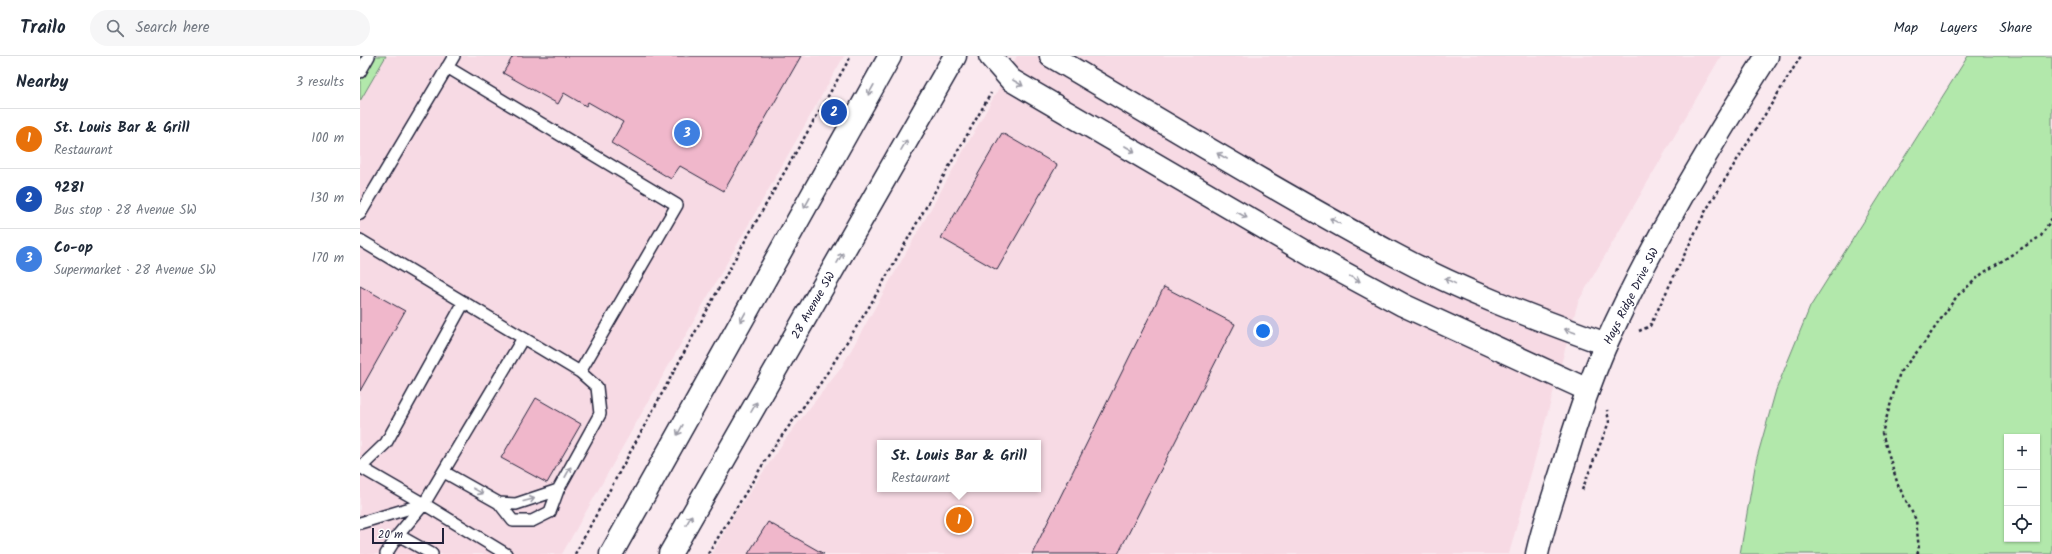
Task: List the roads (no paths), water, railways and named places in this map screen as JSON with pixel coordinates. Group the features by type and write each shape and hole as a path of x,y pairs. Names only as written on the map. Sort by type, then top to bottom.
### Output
{"street":[{"path":"611,554 890,56"},
{"name":"28 Avenue SW","path":"670,554 955,56"},
{"path":"990,56 1011,80 1316,258 1402,305 1588,390"},
{"path":"1051,56 1395,255 1462,287 1530,316 1606,344"},
{"name":"Hays Ridge Drive SW","path":"1537,554 1588,390 1606,344 1633,289 1690,183 1767,56"}],"lane":[{"path":"360,72 369,56"},
{"path":"360,214 454,56"},
{"path":"447,67 677,205 580,372"},
{"path":"360,240 580,372 597,386 600,414 558,490 550,512 532,521 513,521 499,503 444,472"},
{"path":"464,302 386,443 360,467 506,554"},
{"path":"386,554 398,535 424,504 523,338"},
{"path":"499,503 516,504 558,490"},
{"path":"360,523 424,504"},
{"path":"398,535 417,550 432,554"}],"place":[{"name":"9281","path":"834,112"},
{"name":"Co-op","path":"687,133"},
{"name":"St. Louis Bar & Grill","path":"959,520"}]}
